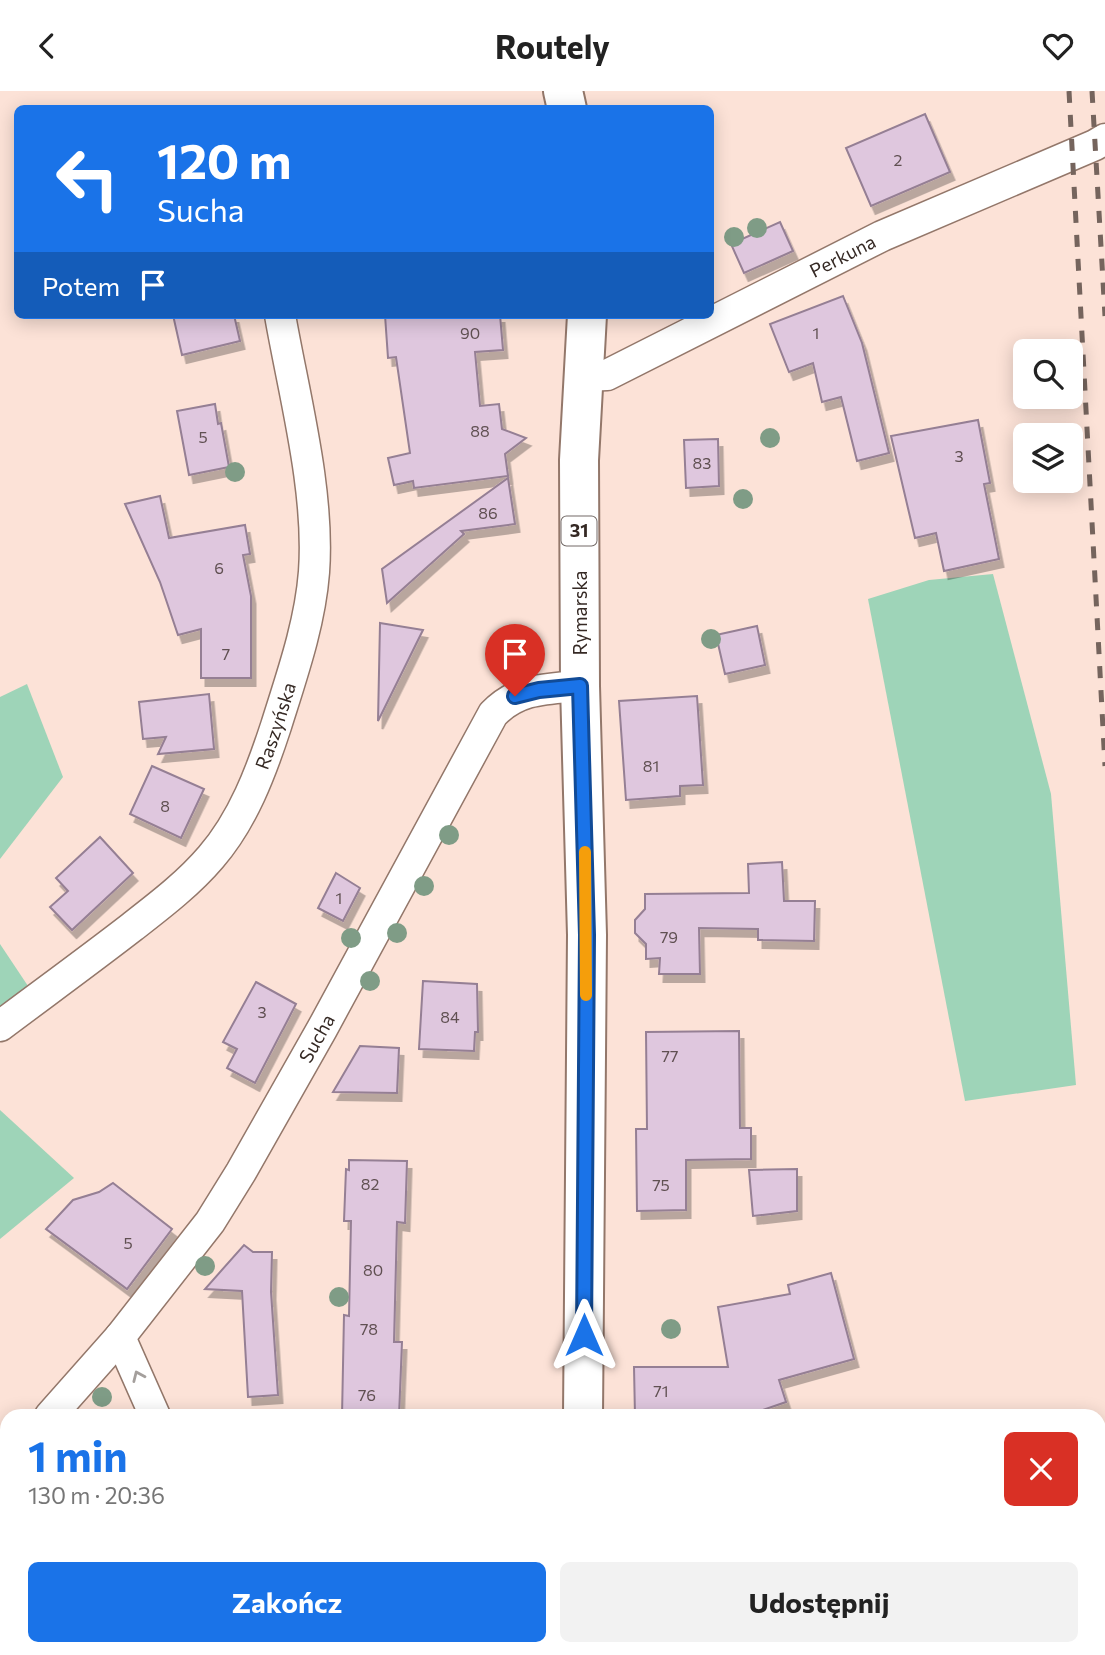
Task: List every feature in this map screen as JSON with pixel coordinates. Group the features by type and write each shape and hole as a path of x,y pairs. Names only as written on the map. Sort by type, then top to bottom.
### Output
{"main road":[{"name":"Rymarska","path":"583,1409 587,935 580,686 579,460 587,319"}],"street":[{"name":"Perkuna","path":"584,376 607,375 882,236 1105,139"},
{"name":"Raszyńska","path":"0,1026 101,951 194,875 223,843 237,822 272,740 298,657 311,599 314,571 312,497 281,319"},
{"name":"Sucha","path":"56,1409 120,1337 210,1221 241,1172 493,715 504,702 515,696 539,690 580,686"},
{"path":"120,1337 152,1409"}],"green space":[{"path":"993,574 1051,794 1076,1085 965,1101 868,599 929,580"},
{"path":"27,684 63,777 0,859 0,697"},
{"path":"0,944 30,989 0,1010"},
{"path":"0,1110 74,1178 0,1239"}],"building":[{"path":"925,114 950,172 871,206 846,148"},
{"path":"780,222 793,251 744,273 731,244"},
{"path":"843,296 862,343 889,453 857,461 841,397 822,402 813,363 789,372 770,324"},
{"path":"174,319 235,319 240,341 182,355"},
{"path":"385,319 500,319 503,350 475,352 480,406 499,404 502,429 526,438 505,454 508,476 414,488 413,481 394,485 388,458 410,453 396,357 388,358"},
{"path":"215,404 229,467 189,475 177,411"},
{"path":"978,420 990,483 984,484 999,559 944,571 936,533 915,538 891,436"},
{"path":"718,439 719,486 686,488 684,440"},
{"path":"508,478 515,524 461,531 464,534 387,603 382,569"},
{"path":"160,496 169,538 245,525 250,554 243,555 251,596 251,678 201,678 201,629 178,635 160,582 125,504"},
{"path":"380,623 423,630 378,721"},
{"path":"757,626 765,665 725,674 716,635"},
{"path":"209,694 214,749 158,754 166,737 143,739 139,702"},
{"path":"697,696 703,785 680,786 680,796 626,800 619,701"},
{"path":"152,766 204,789 181,838 130,814"},
{"path":"100,837 133,873 72,930 50,907 68,891 56,878"},
{"path":"782,862 784,901 815,901 814,941 758,940 758,929 699,928 700,974 659,974 660,958 646,959 646,944 635,933 635,920 645,909 645,894 749,893 748,864"},
{"path":"336,873 360,888 343,921 318,908"},
{"path":"423,981 477,984 478,1032 475,1032 474,1051 419,1049"},
{"path":"256,982 296,1004 255,1083 227,1068 237,1049 223,1042"},
{"path":"739,1031 740,1128 751,1128 751,1159 686,1160 686,1210 637,1211 636,1129 647,1129 646,1032"},
{"path":"360,1046 399,1048 397,1093 333,1092"},
{"path":"349,1160 407,1161 405,1223 397,1222 394,1342 402,1342 399,1409 342,1409 344,1315 349,1316 351,1221 344,1221 346,1169 349,1170"},
{"path":"797,1169 797,1211 753,1216 749,1170"},
{"path":"113,1183 172,1229 127,1289 46,1229 73,1200 99,1192"},
{"path":"244,1245 253,1252 272,1252 271,1292 278,1395 248,1397 242,1291 205,1289"},
{"path":"831,1273 854,1359 779,1380 786,1402 766,1409 635,1409 634,1367 728,1367 718,1307 790,1294 788,1285"}],"railway":[{"path":"1069,91 1105,766"},
{"path":"1092,91 1105,316"}],"slow traffic":[{"path":"585,852 586,995"}],"route":[{"path":"515,696 539,690 580,686 587,935 584,1335"}]}
